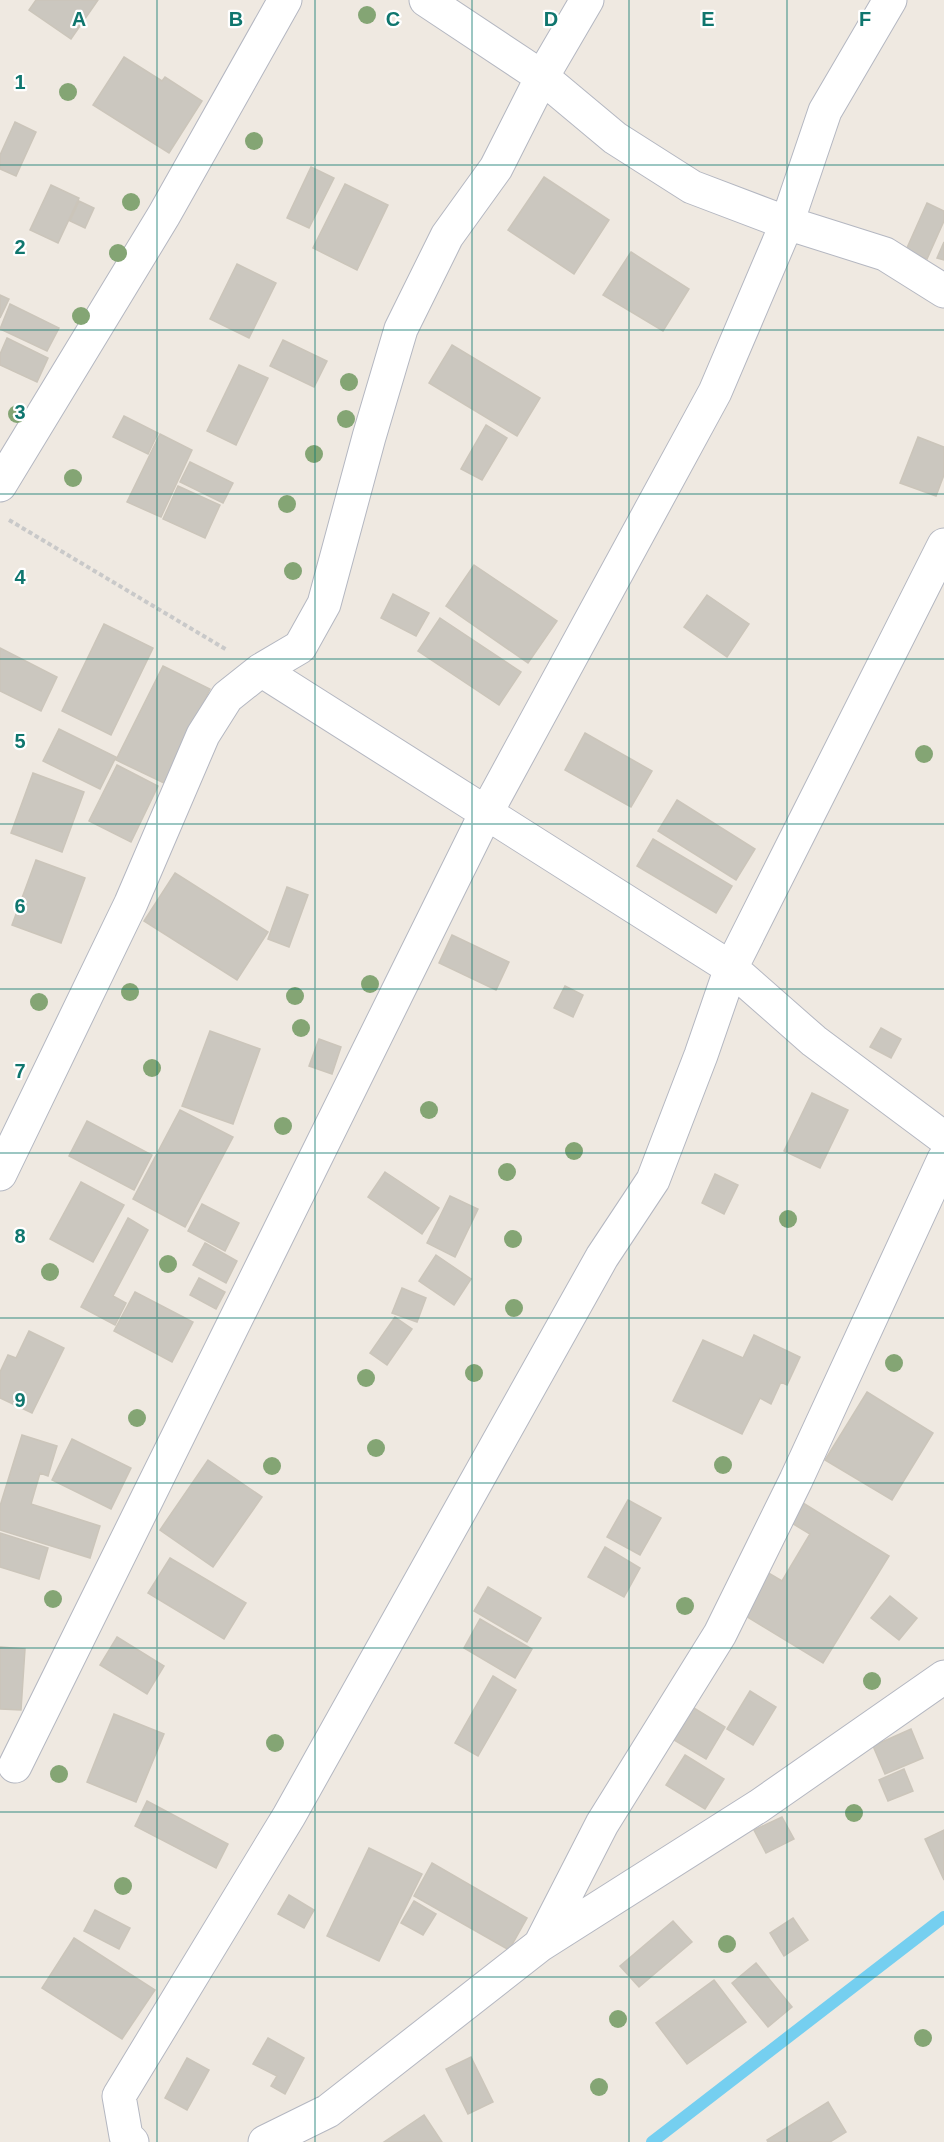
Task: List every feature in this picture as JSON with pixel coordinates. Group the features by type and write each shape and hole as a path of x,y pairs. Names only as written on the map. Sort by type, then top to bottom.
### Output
{"street":[{"path":"0,485 164,214 285,0"},
{"path":"426,0 542,77 615,138 692,187 787,223 885,254 944,291"},
{"path":"0,1174 131,903 203,735 228,697 261,670 300,647 324,604 369,436 401,329 447,236 496,168 542,77 587,0"},
{"path":"15,1766 486,813 715,392 787,223 825,111 890,0"},
{"path":"132,2142 126,2136 119,2096 290,1816 602,1257 653,1180 701,1055 731,968 944,545"},
{"path":"261,670 731,968 814,1041 944,1138"},
{"path":"540,1945 602,1824 720,1634 796,1480 944,1159"},
{"path":"265,2142 328,2111 540,1945 759,1806 944,1677"}],"path":[{"path":"0,514 261,670"}],"building":[{"path":"36,0 98,0 71,39 29,10"},
{"path":"124,57 162,81 165,77 202,101 169,153 93,105"},
{"path":"15,122 36,132 16,176 0,169 0,155"},
{"path":"311,167 334,178 309,228 287,218"},
{"path":"544,177 609,220 574,274 508,230"},
{"path":"345,184 388,205 357,270 313,248"},
{"path":"51,185 79,198 58,243 30,230"},
{"path":"79,201 94,208 85,228 70,221"},
{"path":"927,203 944,211 944,221 927,259 906,250"},
{"path":"944,242 944,260 937,258"},
{"path":"631,252 689,289 663,331 603,295"},
{"path":"237,264 276,283 249,338 210,319"},
{"path":"0,295 9,299 0,318"},
{"path":"10,304 59,328 47,351 0,329"},
{"path":"7,338 48,358 37,382 0,365 0,354"},
{"path":"283,340 327,361 314,387 270,366"},
{"path":"452,345 540,398 517,436 429,383"},
{"path":"239,365 268,378 236,445 207,431"},
{"path":"124,416 158,433 148,454 113,437"},
{"path":"486,425 507,438 482,480 461,469"},
{"path":"160,434 192,450 161,517 127,502"},
{"path":"918,437 944,447 944,475 936,496 900,483"},
{"path":"190,462 233,483 223,503 180,482"},
{"path":"178,486 220,505 205,538 163,519"},
{"path":"474,565 557,621 528,663 446,606"},
{"path":"393,594 429,613 416,636 381,618"},
{"path":"707,595 749,624 727,657 684,627"},
{"path":"440,618 521,672 499,705 418,651"},
{"path":"104,624 153,648 111,735 62,711"},
{"path":"0,648 57,677 41,711 0,691"},
{"path":"163,666 210,689 164,783 116,760"},
{"path":"59,729 116,757 100,789 43,761"},
{"path":"585,733 652,771 631,807 565,770"},
{"path":"117,765 158,786 131,842 89,821"},
{"path":"33,773 84,792 62,852 11,833"},
{"path":"677,800 755,849 736,880 658,831"},
{"path":"653,839 732,886 716,913 637,866"},
{"path":"36,860 85,878 61,943 12,925"},
{"path":"175,873 268,932 237,980 144,921"},
{"path":"287,887 308,895 289,947 268,939"},
{"path":"452,935 509,962 496,990 439,963"},
{"path":"565,986 583,995 573,1017 554,1008"},
{"path":"881,1028 901,1039 891,1058 870,1047"},
{"path":"210,1031 260,1049 233,1124 182,1106"},
{"path":"319,1039 341,1047 332,1074 309,1066"},
{"path":"812,1093 848,1110 820,1168 784,1151"},
{"path":"180,1110 233,1137 185,1227 133,1199"},
{"path":"87,1121 152,1155 134,1190 69,1156"},
{"path":"385,1172 439,1208 422,1234 368,1197"},
{"path":"715,1174 738,1185 724,1214 702,1203"},
{"path":"81,1182 124,1205 93,1262 50,1239"},
{"path":"450,1196 478,1209 455,1257 427,1243"},
{"path":"202,1204 239,1223 225,1251 188,1231"},
{"path":"128,1218 148,1230 113,1296 126,1303 115,1325 81,1307"},
{"path":"205,1243 237,1261 226,1283 193,1265"},
{"path":"436,1255 471,1279 454,1305 419,1281"},
{"path":"199,1278 225,1292 216,1309 190,1295"},
{"path":"402,1288 426,1298 417,1322 392,1313"},
{"path":"135,1292 193,1322 172,1362 114,1331"},
{"path":"395,1317 412,1329 387,1365 370,1353"},
{"path":"29,1331 64,1348 32,1413 0,1398 0,1372 8,1355 16,1358"},
{"path":"754,1335 800,1357 787,1385 781,1382 771,1404 760,1398 742,1434 673,1401 703,1340 743,1358"},
{"path":"867,1392 933,1433 892,1500 825,1460"},
{"path":"22,1435 57,1446 48,1476 40,1473 31,1504 100,1526 90,1558 0,1530 0,1506"},
{"path":"72,1439 131,1468 111,1509 52,1480"},
{"path":"208,1460 262,1497 213,1567 160,1530"},
{"path":"628,1500 661,1518 640,1555 607,1537"},
{"path":"803,1503 889,1556 823,1663 736,1610 762,1569 782,1581 810,1534 790,1522"},
{"path":"0,1533 48,1548 39,1579 0,1567"},
{"path":"605,1547 640,1568 624,1597 588,1577"},
{"path":"170,1558 246,1603 224,1639 148,1593"},
{"path":"488,1587 541,1618 527,1642 474,1611"},
{"path":"890,1596 917,1618 899,1640 871,1618"},
{"path":"480,1619 532,1649 515,1678 464,1648"},
{"path":"117,1637 164,1666 147,1694 100,1665"},
{"path":"0,1647 25,1649 21,1710 0,1709"},
{"path":"493,1676 516,1690 478,1756 455,1743"},
{"path":"750,1691 776,1707 753,1745 727,1729"},
{"path":"684,1702 725,1727 706,1759 664,1734"},
{"path":"114,1714 164,1734 136,1802 87,1782"},
{"path":"911,1729 923,1758 885,1774 873,1746"},
{"path":"685,1755 724,1779 705,1809 666,1785"},
{"path":"904,1769 913,1791 888,1801 879,1780"},
{"path":"147,1801 228,1844 216,1868 135,1826"},
{"path":"782,1817 794,1839 766,1853 754,1830"},
{"path":"944,1830 944,1880 925,1839"},
{"path":"369,1848 422,1874 379,1961 327,1936"},
{"path":"432,1863 527,1918 509,1950 414,1896"},
{"path":"289,1895 314,1910 304,1928 278,1914"},
{"path":"414,1901 436,1914 423,1935 401,1923"},
{"path":"95,1910 130,1928 119,1949 84,1931"},
{"path":"793,1918 808,1940 784,1956 770,1933"},
{"path":"673,1921 692,1942 639,1987 620,1966"},
{"path":"74,1938 155,1990 122,2039 42,1988"},
{"path":"756,1963 792,2007 768,2027 732,1983"},
{"path":"714,1980 746,2022 687,2064 656,2023"},
{"path":"268,2038 304,2058 285,2094 271,2086 277,2076 253,2064"},
{"path":"471,2057 493,2102 468,2114 446,2069"},
{"path":"187,2058 209,2070 187,2110 165,2098"},
{"path":"828,2102 846,2132 830,2142 768,2142 767,2140"},
{"path":"424,2115 442,2142 384,2142"}],"waterway":[{"path":"652,2142 944,1917"}]}
